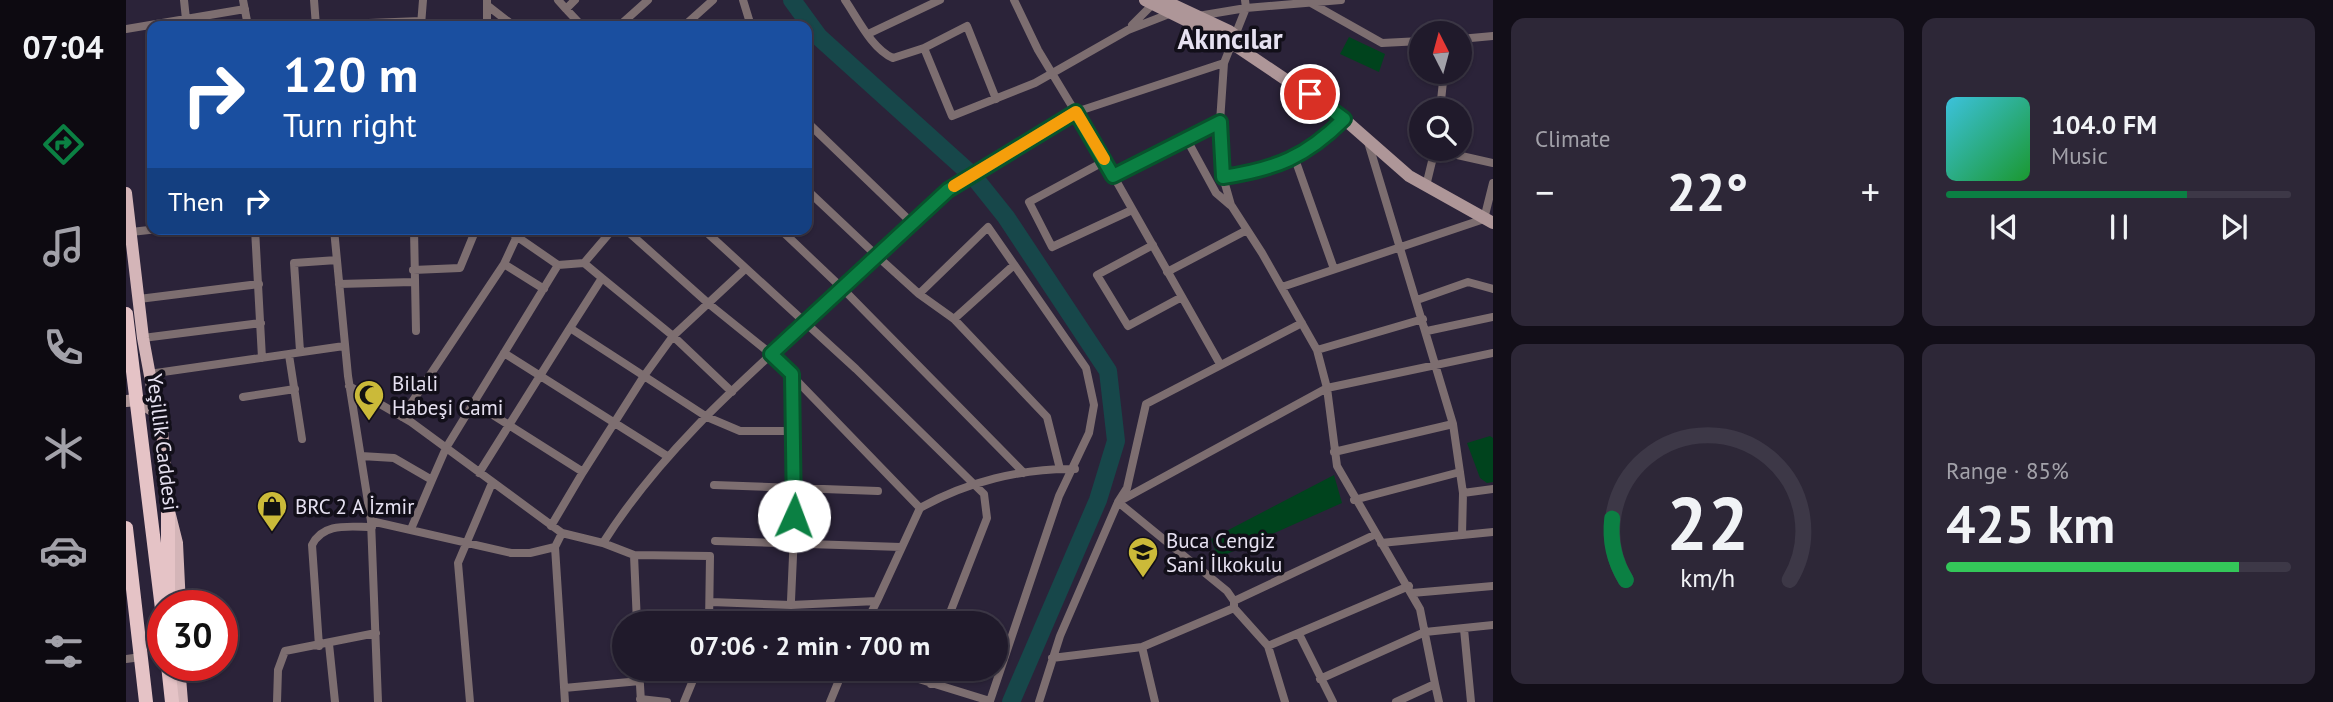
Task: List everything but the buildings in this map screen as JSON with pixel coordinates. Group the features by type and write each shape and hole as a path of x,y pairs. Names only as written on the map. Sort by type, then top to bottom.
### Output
{"highway":[{"name":"Yeşillik Caddesi","path":"126,314 131,400 159,590"},
{"path":"130,377 149,374"},
{"path":"167,590 168,507"},
{"path":"126,528 133,658 146,702"},
{"path":"170,681 172,702"}],"main road":[{"path":"1154,2 1169,14 1232,38"},
{"path":"1154,2 1195,17 1232,38 1344,119 1368,142 1426,187 1488,221"},
{"path":"126,193 143,338 149,374 161,416 168,507 177,543 179,590"},
{"path":"131,400 161,416"},
{"path":"180,681 182,702"}],"street":[{"path":"180,21 184,0"},
{"path":"314,0 316,21"},
{"path":"421,21 423,0"},
{"path":"558,0 577,21"},
{"path":"566,9 575,0"},
{"path":"625,21 648,0"},
{"path":"690,21 713,0"},
{"path":"743,0 748,21"},
{"path":"845,0 867,34 883,52 893,58 924,48 967,26 996,99"},
{"path":"1014,0 1051,73 1105,161 1180,298 1220,364"},
{"path":"1195,17 1245,4 1341,0"},
{"path":"867,34 937,1"},
{"path":"1128,30 1154,2"},
{"path":"1311,2 1382,43 1409,42"},
{"path":"486,21 487,3"},
{"path":"487,3 508,21"},
{"path":"1245,4 1224,62 1220,122 1223,177 1231,205 1317,349 1327,388 1337,467 1374,536 1410,590 1425,632 1439,702"},
{"path":"184,21 244,5"},
{"path":"924,48 952,116 1035,83 1128,30 1169,14"},
{"path":"126,29 147,26"},
{"path":"1472,38 1493,36"},
{"path":"603,542 630,500 667,456 771,354 948,190 1076,112 1224,62"},
{"path":"1223,177 1262,171 1296,159 1344,119"},
{"path":"1113,176 1220,122"},
{"path":"812,127 912,223"},
{"path":"1186,138 1216,193 1231,205"},
{"path":"1368,142 1398,247 1438,366 1453,424 1463,493 1462,535"},
{"path":"1472,158 1493,163"},
{"path":"1296,159 1334,269"},
{"path":"1105,161 1029,202 1052,247 1132,210"},
{"path":"1426,187 1432,161"},
{"path":"1282,287 1398,247 1488,221 1493,183"},
{"path":"812,195 919,295 954,319 1047,417 1060,469"},
{"path":"919,295 988,227 1086,368 1094,404 1089,433 1059,496 990,701 922,681"},
{"path":"131,232 147,230"},
{"path":"1167,272 1247,230"},
{"path":"255,235 262,358"},
{"path":"335,235 349,386 372,524 378,702"},
{"path":"414,235 416,331"},
{"path":"413,270 460,268 474,235"},
{"path":"584,263 608,235"},
{"path":"632,235 709,304 771,354 920,508"},
{"path":"709,235 984,494 987,518 951,611"},
{"path":"786,235 1024,473"},
{"path":"402,417 504,264 517,236 558,265 584,263 673,336 732,392"},
{"path":"1153,245 1097,275 1128,326 1180,298"},
{"path":"300,351 294,263 337,260"},
{"path":"504,264 544,289"},
{"path":"411,530 446,448 558,265"},
{"path":"954,319 1014,265"},
{"path":"551,526 644,376 673,336 744,270"},
{"path":"479,473 602,278"},
{"path":"339,284 413,282"},
{"path":"1417,300 1468,282 1493,289"},
{"path":"139,299 259,284"},
{"path":"1427,331 1493,317"},
{"path":"1317,349 1423,319"},
{"path":"143,338 261,323"},
{"path":"1039,702 1052,658 1118,502 1127,488 1146,404 1302,323"},
{"path":"570,328 706,417 740,431 792,431"},
{"path":"149,374 344,345"},
{"path":"504,353 667,456"},
{"path":"1118,502 1327,388 1493,353"},
{"path":"289,355 302,439"},
{"path":"791,611 796,489 792,374"},
{"path":"349,386 402,417 562,533 603,542 634,555 710,556 710,611"},
{"path":"243,397 295,389"},
{"path":"474,403 583,472"},
{"path":"1334,452 1453,424"},
{"path":"361,456 394,458 432,480"},
{"path":"872,611 920,508 944,494 975,483 1024,473 1074,469"},
{"path":"1354,500 1460,472"},
{"path":"470,702 457,563 492,483"},
{"path":"714,485 878,491"},
{"path":"1463,493 1493,489"},
{"path":"1118,502 1227,592 1234,605 1268,646 1285,702"},
{"path":"320,646 312,545 316,536 325,529 372,524 465,541 510,553 530,553 555,547"},
{"path":"1381,543 1493,532"},
{"path":"562,533 555,547 565,702"},
{"path":"1052,658 1142,647 1374,536"},
{"path":"715,541 901,547"},
{"path":"634,555 636,611"},
{"path":"1268,646 1410,590 1493,586"},
{"path":"711,603 791,605 877,601"},
{"path":"1320,678 1425,632 1493,625"},
{"path":"1464,629 1471,702"},
{"path":"277,702 278,670 285,651 376,633"},
{"path":"1299,634 1333,702"},
{"path":"329,644 335,702"},
{"path":"1142,647 1155,702"},
{"path":"564,688 640,681 641,700 667,702"},
{"path":"684,702 693,681"},
{"path":"830,702 839,681"},
{"path":"1396,702 1435,684"}],"green space":[{"path":"1349,37 1385,54 1379,72 1340,54"},
{"path":"1490,436 1493,438 1493,482 1487,483 1480,478 1467,443"},
{"path":"1334,475 1342,503 1218,558 1211,539"}],"waterway":[{"path":"792,0 807,21"},
{"path":"812,27 819,37 974,177 1006,217 1108,371 1116,441 1098,500 1011,702"}],"slow traffic":[{"path":"954,186 1076,112 1104,159"}],"place":[{"name":"Bilali Habeşi Cami","path":"369,422"},
{"name":"BRC 2 A İzmir","path":"272,533"},
{"name":"Buca Cengiz Sani İlkokulu","path":"1143,579"}],"district":[{"name":"Akıncılar","path":"1230,38"}],"route":[{"path":"794,516 796,489 792,374 771,354 948,190 1076,112 1113,176 1220,122 1223,177 1262,171 1296,159 1344,119 1310,94"}]}
